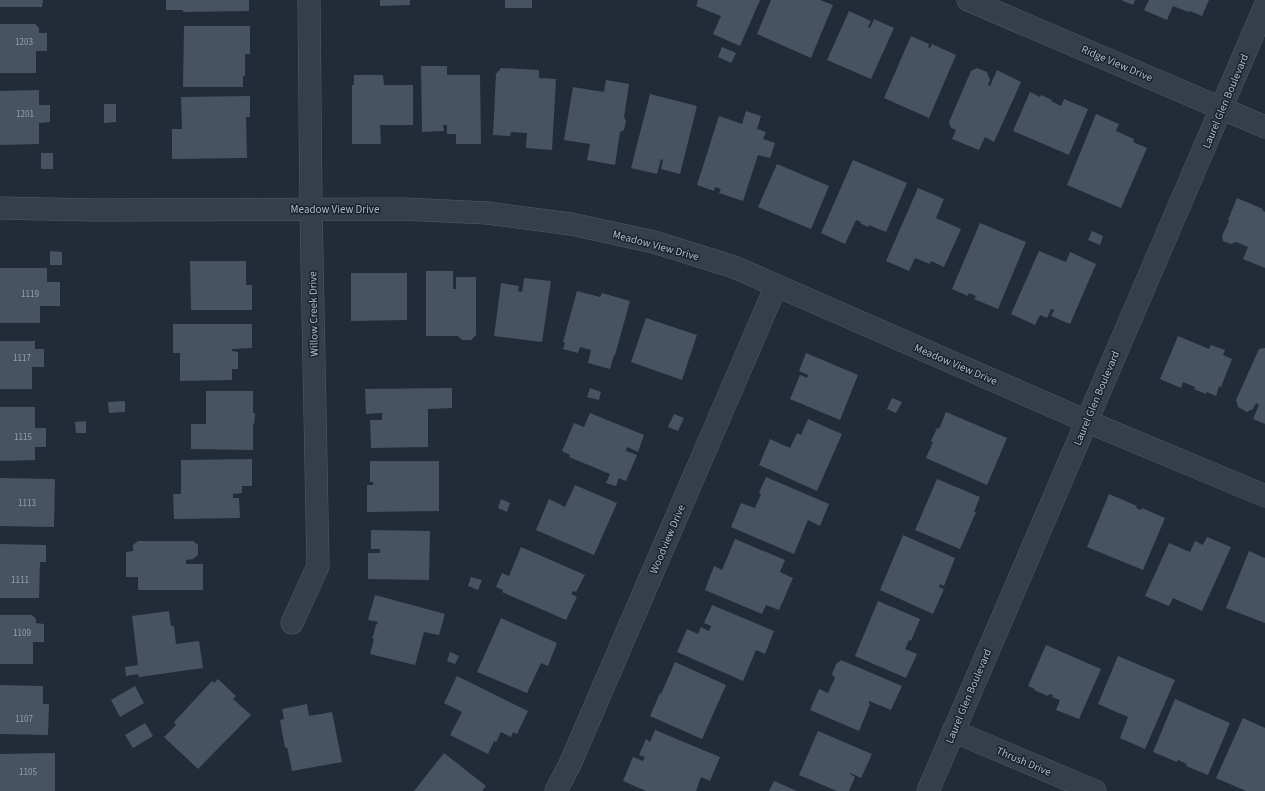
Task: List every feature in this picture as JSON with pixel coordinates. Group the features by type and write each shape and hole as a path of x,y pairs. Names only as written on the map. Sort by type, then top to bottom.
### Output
{"street":[{"name":"Willow Creek Drive","path":"292,623 318,566 311,209 310,0"},
{"name":"Ridge View Drive","path":"968,0 1265,127"},
{"name":"Laurel Glen Boulevard","path":"928,791 1265,6"},
{"name":"Meadow View Drive","path":"0,208 94,210 403,208 487,213 571,224 654,242 734,267 1086,421 1265,496"},
{"name":"Woodview Drive","path":"556,791 570,764 776,286"},
{"name":"Thrush Drive","path":"953,731 1095,791"}],"building":[{"path":"0,0 43,0 42,7 0,7"},
{"path":"166,0 249,0 249,11 183,12 183,10 166,10"},
{"path":"380,0 410,0 410,5 380,6"},
{"path":"505,0 532,0 532,8 505,8"},
{"path":"698,0 760,0 740,46 713,34 721,16 696,6"},
{"path":"771,0 820,0 833,5 811,58 757,34"},
{"path":"1121,0 1135,0 1133,5"},
{"path":"1149,0 1209,0 1202,16 1173,6 1167,20 1144,10"},
{"path":"849,11 871,21 868,27 870,28 874,19 894,28 871,79 827,60"},
{"path":"0,24 35,24 39,28 39,33 47,33 47,51 36,51 36,73 0,73"},
{"path":"184,26 250,26 250,54 245,54 245,76 243,76 243,87 183,87"},
{"path":"911,36 929,44 928,47 930,48 932,44 956,55 929,118 884,98"},
{"path":"722,47 736,53 731,63 718,57"},
{"path":"421,66 447,66 447,75 480,75 481,144 456,144 456,134 447,134 447,125 443,125 444,131 422,132"},
{"path":"501,68 539,70 539,78 556,79 552,150 526,148 527,133 511,132 510,136 493,135 496,74"},
{"path":"977,68 987,72 990,80 988,85 990,86 997,70 1021,82 994,142 985,137 979,150 952,139 956,130 951,128 949,122 971,71"},
{"path":"354,75 383,75 384,85 413,85 413,125 380,125 381,144 352,144 352,85 354,85"},
{"path":"606,80 629,84 624,117 626,121 624,130 620,132 615,165 587,160 590,144 564,140 573,87 604,92"},
{"path":"39,90 39,105 50,105 50,122 39,123 39,144 0,145 0,91"},
{"path":"1030,92 1040,97 1041,95 1061,106 1064,99 1088,109 1069,155 1013,131"},
{"path":"650,94 697,106 680,174 661,169 663,160 661,159 657,174 631,168"},
{"path":"250,96 250,117 246,117 247,158 172,159 172,129 182,129 181,97"},
{"path":"104,104 116,104 116,122 104,123"},
{"path":"746,111 761,116 757,129 766,132 763,139 775,143 770,158 758,155 743,201 719,193 721,189 715,187 714,191 697,185 719,116 742,124"},
{"path":"1096,114 1119,124 1116,131 1134,139 1133,142 1147,148 1121,208 1067,185"},
{"path":"41,153 53,153 53,169 41,169"},
{"path":"853,160 907,183 886,232 869,225 868,227 856,220 845,244 821,233"},
{"path":"777,164 829,186 811,229 758,207"},
{"path":"918,188 944,199 936,218 961,229 944,267 931,261 930,264 915,258 909,271 886,261"},
{"path":"1237,198 1263,209 1262,210 1265,212 1265,268 1243,259 1248,247 1236,242 1231,244 1223,241 1222,236"},
{"path":"980,223 1026,242 998,309 974,299 976,296 969,293 968,296 952,289"},
{"path":"1092,231 1103,236 1100,245 1088,240"},
{"path":"50,251 62,252 62,265 50,265"},
{"path":"1039,251 1066,262 1070,252 1096,264 1070,324 1051,316 1054,310 1051,309 1047,318 1040,315 1035,325 1011,314"},
{"path":"190,261 246,261 246,285 252,285 252,310 191,310"},
{"path":"0,268 47,268 47,282 60,282 60,306 40,306 40,323 0,323"},
{"path":"426,271 453,271 453,289 456,289 456,277 476,277 476,335 471,340 462,340 458,336 426,336"},
{"path":"351,273 407,273 407,320 351,321"},
{"path":"524,278 551,281 542,342 494,336 501,283 519,286 518,291 522,292"},
{"path":"577,291 600,297 602,293 630,301 610,369 588,363 591,350 580,347 578,353 563,349 565,343 563,342"},
{"path":"646,318 697,335 682,380 631,362"},
{"path":"173,324 252,324 252,348 232,349 232,351 238,352 238,369 232,369 232,380 180,381 180,353 173,353"},
{"path":"1178,336 1209,349 1211,345 1225,350 1223,355 1232,359 1221,387 1219,386 1216,396 1194,389 1195,387 1183,382 1181,388 1160,379"},
{"path":"0,341 35,341 35,349 44,349 44,367 32,367 32,389 0,389"},
{"path":"1265,348 1265,424 1253,419 1259,405 1256,403 1253,409 1247,412 1238,407 1236,400 1259,349"},
{"path":"806,353 858,375 840,420 790,399 800,375 807,378 808,375 799,371"},
{"path":"452,388 452,408 428,409 428,447 371,448 370,420 382,420 382,413 366,414 365,389"},
{"path":"590,388 601,392 599,400 587,397"},
{"path":"206,391 253,391 253,413 255,413 253,424 253,450 191,449 191,424 206,424"},
{"path":"892,398 902,402 896,413 887,409"},
{"path":"125,401 125,412 109,413 108,402"},
{"path":"0,407 35,407 35,428 46,428 46,447 35,447 35,460 0,461"},
{"path":"946,412 1007,438 987,485 926,458 933,442 931,441 937,428 939,429"},
{"path":"590,413 644,435 638,452 627,447 626,451 637,455 626,481 619,478 616,486 606,483 610,474 569,457 570,455 562,451 574,423 584,427"},
{"path":"674,414 684,418 678,431 668,427"},
{"path":"808,419 842,434 817,491 759,465 770,439 790,448 797,433 801,435"},
{"path":"86,421 86,433 76,433 75,422"},
{"path":"252,459 252,486 242,486 242,493 233,494 233,498 239,498 240,518 174,519 173,494 181,494 181,460"},
{"path":"370,461 439,461 439,511 367,512 367,485 373,485 373,482 370,482"},
{"path":"766,477 829,504 820,526 808,520 794,554 731,527 741,503 755,508 761,494 759,493"},
{"path":"0,478 55,479 54,527 0,526"},
{"path":"937,479 980,497 974,512 976,512 960,549 915,530"},
{"path":"575,485 617,503 594,555 536,530 549,499 565,507"},
{"path":"1109,494 1137,506 1136,508 1141,510 1142,508 1165,518 1143,570 1087,547"},
{"path":"501,499 510,503 507,512 498,508"},
{"path":"371,530 430,531 429,580 368,579 368,553 380,553 380,549 371,549"},
{"path":"903,535 955,558 944,586 940,584 939,587 944,589 933,614 880,590"},
{"path":"1207,537 1231,547 1202,611 1173,598 1169,606 1145,596 1169,543 1190,552 1195,541 1203,545"},
{"path":"735,539 785,560 780,572 793,578 779,610 766,605 762,614 705,590 714,566 722,570"},
{"path":"138,541 193,541 198,545 198,555 193,559 186,560 186,564 203,564 203,590 138,590 138,577 126,577 126,552 133,551 133,545"},
{"path":"0,544 46,545 46,562 40,562 39,598 0,598"},
{"path":"521,547 585,575 576,592 573,591 571,594 577,597 566,620 502,592 503,590 496,587 502,573 509,576"},
{"path":"1249,551 1265,558 1265,623 1226,608"},
{"path":"471,577 482,580 478,590 468,586"},
{"path":"375,595 445,614 439,635 424,632 415,665 370,654 374,639 372,638 378,622 368,620"},
{"path":"878,601 920,619 911,641 909,640 905,649 917,654 906,678 855,656"},
{"path":"712,605 774,631 765,654 756,650 743,681 677,652 687,629 698,634 701,627 709,631 711,626 704,623"},
{"path":"169,611 171,626 174,626 176,644 199,641 203,668 139,677 138,674 126,676 125,667 138,665 132,616"},
{"path":"0,615 32,615 36,619 36,623 44,624 44,642 33,642 33,664 0,664"},
{"path":"501,618 557,643 548,666 541,663 527,693 477,672"},
{"path":"1046,645 1101,669 1079,719 1056,710 1060,700 1052,697 1053,695 1049,694 1048,696 1028,686"},
{"path":"450,652 459,656 455,664 447,661"},
{"path":"1118,656 1175,680 1145,749 1120,738 1128,717 1098,704"},
{"path":"841,660 902,686 891,710 869,701 870,704 859,731 810,710 819,689 828,693 835,678 832,674 836,664"},
{"path":"675,662 726,685 702,739 650,716"},
{"path":"457,676 528,711 517,734 513,732 511,737 501,732 496,742 494,741 488,754 450,735 462,712 444,703"},
{"path":"218,679 236,696 233,699 251,715 198,769 164,737 176,725 174,722 212,681 214,683"},
{"path":"0,685 43,686 43,704 49,704 48,735 0,734"},
{"path":"135,686 144,703 120,717 111,700"},
{"path":"1175,699 1230,723 1208,775 1186,766 1187,764 1178,760 1177,762 1153,752"},
{"path":"307,704 309,716 332,712 342,762 292,771 287,747 285,748 280,720 284,719 282,709"},
{"path":"1243,718 1265,728 1265,791 1246,791 1216,778"},
{"path":"145,723 153,736 133,748 125,735"},
{"path":"655,730 720,757 710,781 701,777 696,791 646,791 623,781 633,757 643,761 645,757 639,755 646,739 650,742"},
{"path":"818,731 872,754 861,778 850,773 855,777 849,791 837,791 799,775"},
{"path":"55,753 55,791 0,791 0,754"},
{"path":"444,753 486,786 482,791 414,791"},
{"path":"774,781 797,791 769,791"}]}
